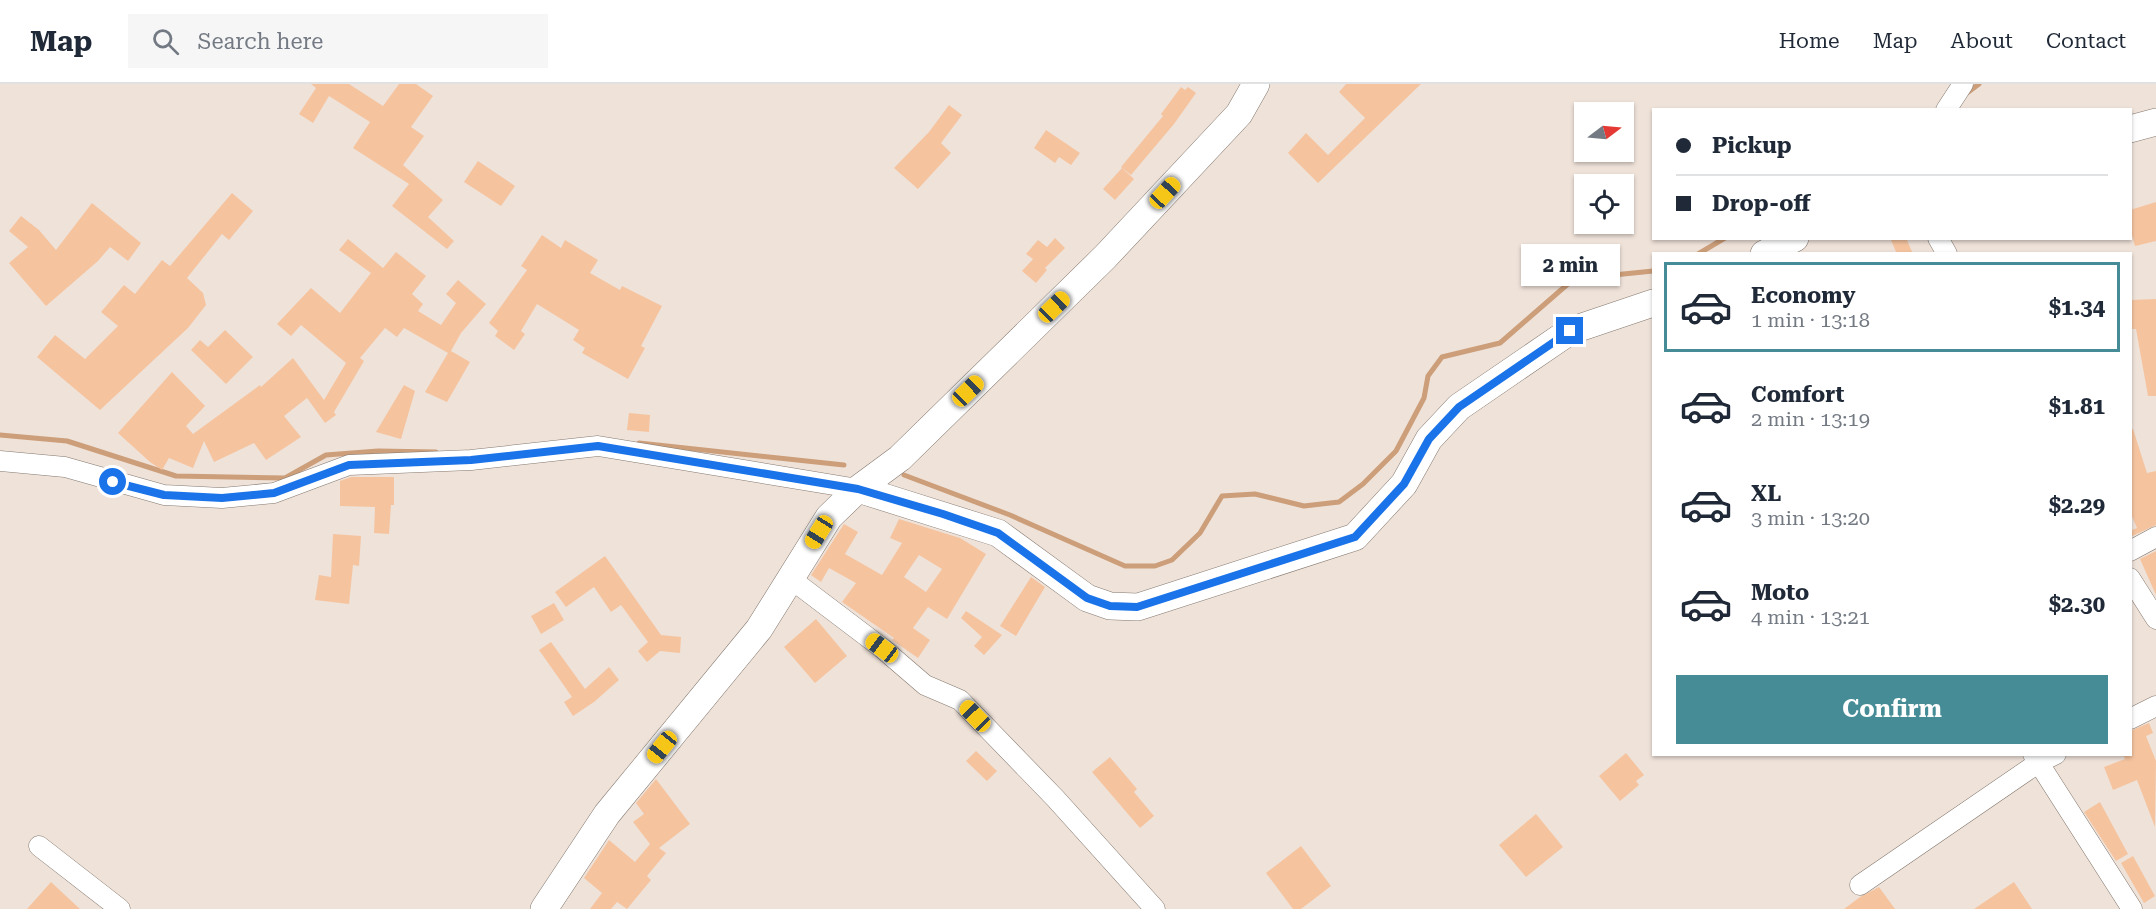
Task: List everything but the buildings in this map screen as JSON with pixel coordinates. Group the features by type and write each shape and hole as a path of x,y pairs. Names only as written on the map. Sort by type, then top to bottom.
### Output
{"street":[{"path":"544,909 607,814 759,629 829,517 858,489 900,458 1105,256 1239,114 1256,84"},
{"path":"1947,108 1962,84"},
{"path":"2132,128 2156,122"},
{"path":"1768,252 1791,240"},
{"path":"0,461 65,467 164,495 222,498 274,493 349,465 471,460 598,446 858,489 998,533 1087,598 1110,606 1137,607 1355,537 1404,484 1429,439 1459,407 1570,331 1652,303"},
{"path":"2132,549 2156,537"},
{"path":"790,579 926,684 960,700 1055,798 1155,909"},
{"path":"2132,581 2156,619"},
{"path":"2132,718 2156,706"},
{"path":"1860,885 2042,757 2132,909"},
{"path":"39,846 120,909"}],"waterway":[{"path":"1967,93 1979,84"},
{"path":"1701,252 1722,240"},
{"path":"904,475 1010,515 1125,566 1155,566 1172,560 1200,533 1222,496 1255,494 1304,506 1339,502 1363,484 1396,451 1424,398 1428,376 1442,357 1500,343 1569,283 1594,277 1652,271"},
{"path":"0,435 67,441 176,476 285,478 326,455 378,451 436,452"},
{"path":"639,443 844,465"}],"route":[{"path":"113,482 164,495 222,498 274,493 349,465 471,460 598,446 858,489 943,514 998,533 1038,565 1087,598 1110,606 1137,607 1355,537 1404,484 1429,439 1459,407 1570,331"}]}
